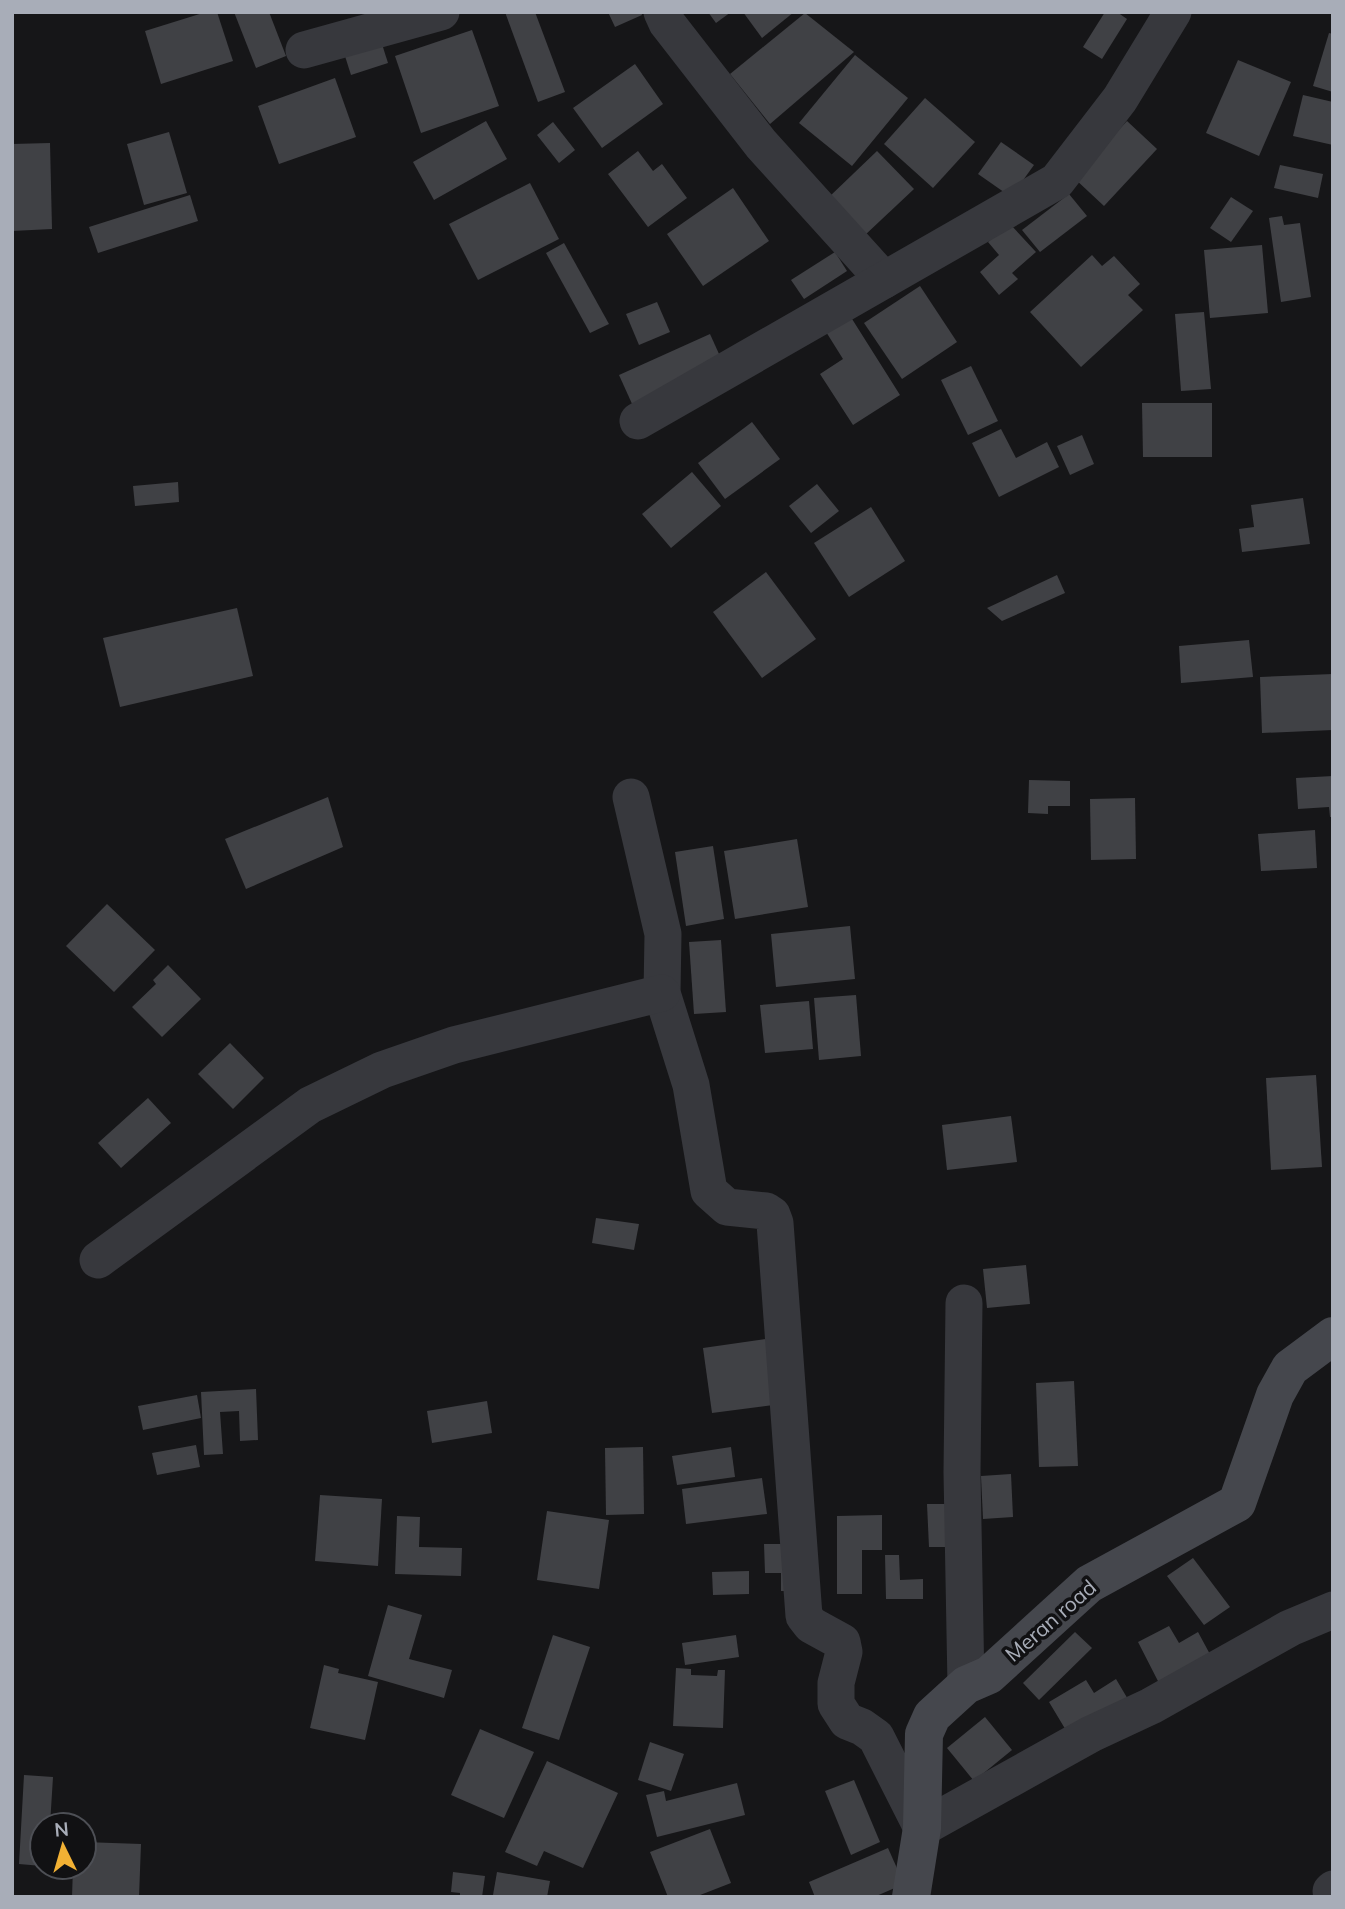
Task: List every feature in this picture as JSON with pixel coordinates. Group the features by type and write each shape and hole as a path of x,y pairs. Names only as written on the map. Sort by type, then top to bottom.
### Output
{"street":[{"path":"303,50 441,12"},
{"path":"662,12 667,23 761,144 884,281"},
{"path":"638,421 1056,181 1120,99 1172,12"},
{"path":"631,797 663,934 662,993 691,1085 709,1191 727,1207 766,1212 772,1215 775,1223 804,1616 810,1625 842,1642 845,1652 836,1682 836,1704 847,1721 876,1737 922,1828 1091,1734 1151,1706 1290,1628 1333,1610"},
{"path":"98,1259 310,1105 382,1070 454,1045 662,993"},
{"path":"964,1303 962,1472 966,1685"},
{"name":"Meran road","path":"911,1897 922,1828 924,1734 932,1716 966,1685 989,1675 1089,1584 1237,1503 1275,1395 1290,1368 1333,1336"}],"building":[{"path":"206,12 217,12 233,61 161,84 145,31"},
{"path":"234,12 269,12 286,56 256,68"},
{"path":"505,12 535,12 565,92 538,102"},
{"path":"608,12 641,12 642,15 615,27"},
{"path":"708,12 731,12 716,23"},
{"path":"743,12 794,12 762,38"},
{"path":"1105,12 1117,12 1127,19 1102,59 1083,47"},
{"path":"805,13 854,52 770,124 730,74"},
{"path":"472,30 499,106 421,133 395,56"},
{"path":"1329,33 1333,34 1333,92 1313,86"},
{"path":"381,41 388,63 351,75 344,53"},
{"path":"855,55 908,98 852,166 799,123"},
{"path":"1238,60 1291,82 1259,156 1206,133"},
{"path":"635,64 663,104 602,148 573,108"},
{"path":"335,78 356,137 279,164 258,106"},
{"path":"1303,95 1333,102 1333,145 1293,136"},
{"path":"925,98 975,142 933,188 884,144"},
{"path":"486,121 507,159 434,200 413,162"},
{"path":"1127,121 1157,149 1104,206 1074,178"},
{"path":"553,122 575,150 559,163 537,135"},
{"path":"169,132 187,193 144,205 127,144"},
{"path":"1001,142 1034,165 1011,197 978,174"},
{"path":"50,143 52,229 12,231 12,144"},
{"path":"638,151 653,171 662,164 687,198 648,227 608,174"},
{"path":"877,151 914,189 864,236 828,198"},
{"path":"1280,165 1323,174 1318,198 1274,188"},
{"path":"530,183 559,239 478,280 449,224"},
{"path":"733,188 769,241 703,286 667,234"},
{"path":"1069,194 1087,216 1040,252 1022,230"},
{"path":"190,195 198,221 98,253 89,227"},
{"path":"1231,197 1253,211 1231,242 1210,228"},
{"path":"1282,216 1284,225 1300,223 1311,297 1281,302 1269,218"},
{"path":"1010,224 1036,252 1012,273 1018,279 999,295 980,272 999,255 988,242"},
{"path":"564,243 609,324 590,333 546,253"},
{"path":"1262,245 1268,313 1210,318 1204,250"},
{"path":"835,252 847,271 804,299 791,280"},
{"path":"1092,255 1102,266 1114,256 1140,284 1128,295 1143,310 1081,367 1030,312"},
{"path":"920,286 957,342 902,379 864,323"},
{"path":"657,302 670,332 639,345 626,314"},
{"path":"847,311 900,395 853,425 820,374 843,359 823,327"},
{"path":"1204,312 1211,389 1181,391 1175,314"},
{"path":"710,334 724,365 633,406 619,375"},
{"path":"971,366 998,421 968,435 941,380"},
{"path":"1142,403 1212,403 1212,457 1143,457"},
{"path":"752,422 780,459 725,499 698,463"},
{"path":"1001,429 1016,458 1047,442 1059,467 999,497 972,443"},
{"path":"1082,435 1094,464 1070,475 1057,446"},
{"path":"692,472 721,506 671,548 642,514"},
{"path":"178,482 179,502 135,506 133,486"},
{"path":"817,484 839,511 811,533 789,506"},
{"path":"1303,498 1310,544 1242,552 1239,529 1254,527 1251,505"},
{"path":"871,507 905,561 849,597 814,543"},
{"path":"766,572 816,639 762,678 713,612"},
{"path":"1057,575 1065,593 1002,621 987,608"},
{"path":"237,608 253,676 120,707 103,638"},
{"path":"1249,640 1253,677 1181,683 1179,646"},
{"path":"1333,674 1333,730 1262,733 1260,677"},
{"path":"1333,776 1333,817 1330,817 1329,807 1298,809 1296,778"},
{"path":"1029,780 1070,781 1070,806 1048,806 1048,814 1028,813"},
{"path":"328,797 343,847 246,889 225,839"},
{"path":"1135,798 1136,859 1091,860 1090,799"},
{"path":"1315,830 1317,868 1261,871 1258,834"},
{"path":"797,839 808,907 735,919 724,851"},
{"path":"713,846 724,919 686,926 675,852"},
{"path":"107,904 155,950 114,992 66,946"},
{"path":"850,926 855,979 776,987 771,934"},
{"path":"721,940 726,1012 694,1014 689,942"},
{"path":"168,965 201,999 162,1037 132,1007 156,984 153,980"},
{"path":"856,995 861,1056 819,1060 814,998"},
{"path":"809,1001 813,1049 765,1053 760,1005"},
{"path":"230,1043 264,1078 233,1109 198,1074"},
{"path":"1316,1075 1322,1167 1271,1170 1266,1078"},
{"path":"148,1098 171,1123 121,1168 98,1143"},
{"path":"1011,1116 1017,1162 947,1170 942,1125"},
{"path":"596,1218 639,1224 634,1250 592,1243"},
{"path":"1026,1265 1030,1304 987,1308 983,1269"},
{"path":"773,1338 781,1404 712,1413 703,1348"},
{"path":"1074,1381 1078,1466 1039,1467 1036,1383"},
{"path":"256,1389 258,1440 240,1441 239,1411 220,1412 223,1454 204,1455 201,1392"},
{"path":"197,1395 201,1418 143,1430 138,1406"},
{"path":"487,1401 492,1433 432,1443 427,1411"},
{"path":"196,1445 200,1467 157,1475 152,1453"},
{"path":"643,1447 644,1514 606,1515 605,1448"},
{"path":"731,1447 735,1477 677,1485 672,1456"},
{"path":"1011,1474 1013,1517 983,1519 981,1476"},
{"path":"762,1478 767,1514 686,1524 682,1489"},
{"path":"320,1495 382,1499 378,1566 315,1561"},
{"path":"927,1504 947,1504 948,1547 929,1547"},
{"path":"547,1511 609,1520 599,1589 537,1580"},
{"path":"882,1515 882,1550 862,1550 862,1594 837,1594 837,1516"},
{"path":"397,1516 420,1517 419,1547 462,1548 461,1576 395,1574"},
{"path":"764,1544 792,1544 793,1591 781,1591 781,1573 765,1573"},
{"path":"885,1555 899,1555 900,1580 923,1579 923,1599 886,1599"},
{"path":"1193,1558 1230,1607 1204,1625 1167,1576"},
{"path":"749,1571 749,1594 713,1595 712,1572"},
{"path":"388,1605 422,1615 409,1659 452,1670 444,1698 368,1676"},
{"path":"1169,1626 1179,1643 1198,1632 1212,1658 1160,1685 1138,1642"},
{"path":"1075,1632 1092,1648 1039,1700 1023,1683"},
{"path":"553,1635 590,1647 559,1740 522,1728"},
{"path":"736,1635 739,1657 685,1665 682,1643"},
{"path":"324,1665 339,1669 338,1673 378,1682 365,1740 310,1728"},
{"path":"676,1668 691,1669 691,1675 717,1676 718,1670 725,1670 723,1728 673,1726"},
{"path":"1116,1679 1129,1701 1070,1737 1049,1702 1086,1680 1094,1693"},
{"path":"985,1717 1012,1750 974,1781 947,1748"},
{"path":"480,1729 534,1752 504,1818 451,1795"},
{"path":"650,1742 684,1754 671,1791 638,1780"},
{"path":"547,1761 618,1793 583,1868 544,1851 537,1866 505,1852"},
{"path":"24,1775 53,1777 51,1811 28,1811 28,1865 19,1864"},
{"path":"854,1780 880,1842 851,1855 825,1791"},
{"path":"737,1783 745,1815 657,1837 646,1795 664,1791 666,1801"},
{"path":"710,1829 731,1883 695,1897 668,1897 650,1852"},
{"path":"98,1842 141,1844 139,1897 72,1897 73,1881 98,1881"},
{"path":"888,1848 904,1884 874,1897 815,1897 809,1882"},
{"path":"453,1872 485,1876 482,1897 460,1897 460,1893 451,1892"},
{"path":"497,1872 550,1881 547,1897 493,1895"}]}
